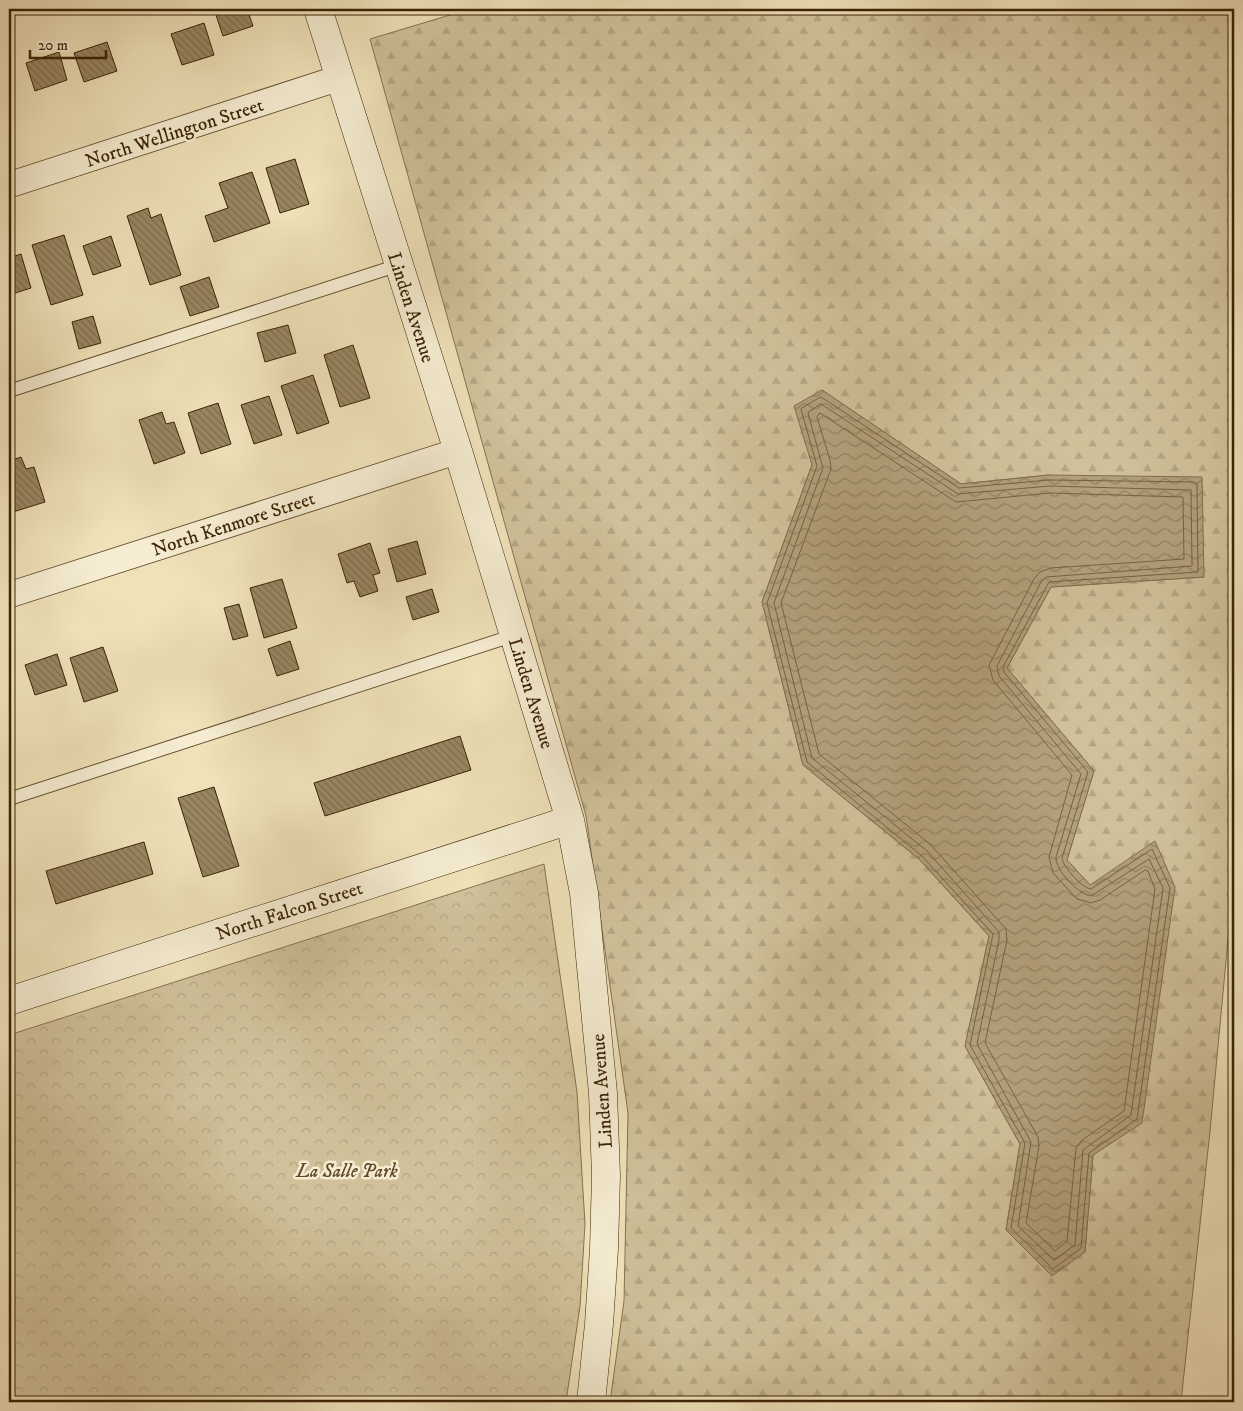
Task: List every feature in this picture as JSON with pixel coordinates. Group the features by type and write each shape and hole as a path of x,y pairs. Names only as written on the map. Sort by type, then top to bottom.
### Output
{"street":[{"name":"Linden Avenue","path":"318,9 458,451 570,820 584,893 602,1083 604,1130 604,1249 600,1324 591,1402"},
{"name":"North Wellington Street","path":"9,186 339,78"},
{"name":"North Kenmore Street","path":"9,596 458,451"},
{"name":"North Falcon Street","path":"9,1001 570,820"}],"lane":[{"path":"9,391 399,265"},
{"path":"9,799 515,635"}],"green space":[{"path":"470,9 1234,9 1234,876 1210,1131 1181,1402 610,1402 624,1301 628,1113 586,816 370,39","holes":["822,390 961,484 1049,475 1204,577 1051,587 1007,668 1094,771 1067,860 1090,885 1142,1122 1093,1155 1085,1252 1006,1230 1020,1144 965,1046 989,936 919,859 803,765 762,602 812,465"]},
{"name":"La Salle Park","path":"544,864 577,1092 585,1224 580,1306 566,1402 9,1402 9,1035"}],"water":[{"path":"822,390 961,484 1049,475 1202,477 1204,577 1051,587 1007,668 1094,771 1067,860 1090,885 1155,841 1175,887 1142,1123 1093,1155 1085,1252 1052,1276 1006,1230 1020,1144 965,1046 989,936 919,859 803,765 762,602 812,465 794,406"}],"building":[{"path":"214,9 247,9 253,26 223,36"},
{"path":"204,23 214,55 182,65 171,34"},
{"path":"107,42 117,71 84,82 74,53"},
{"path":"59,52 67,80 35,91 26,63"},
{"path":"295,159 309,204 280,213 266,168"},
{"path":"252,172 270,223 214,242 205,216 228,208 219,183"},
{"path":"148,208 151,218 161,214 181,275 150,285 127,216"},
{"path":"64,235 83,295 51,305 32,245"},
{"path":"111,236 121,266 93,275 83,246"},
{"path":"21,254 31,288 9,295 9,258"},
{"path":"209,277 219,307 190,316 180,287"},
{"path":"93,316 101,343 79,349 72,322"},
{"path":"288,325 296,353 265,362 257,333"},
{"path":"353,345 370,398 340,407 324,355"},
{"path":"313,375 329,423 297,434 281,386"},
{"path":"269,396 282,435 254,444 241,405"},
{"path":"218,403 231,444 201,454 188,413"},
{"path":"162,412 166,424 174,422 185,453 154,464 139,420"},
{"path":"21,457 26,469 34,467 45,502 13,512 9,498 9,461"},
{"path":"417,541 426,574 397,582 388,549"},
{"path":"370,543 380,573 373,575 378,591 360,597 354,581 347,583 338,554"},
{"path":"282,579 297,628 264,638 250,588"},
{"path":"432,589 439,612 413,620 406,597"},
{"path":"239,604 248,636 233,640 224,608"},
{"path":"290,641 299,669 277,676 268,649"},
{"path":"103,647 118,691 84,702 70,658"},
{"path":"57,654 67,685 35,695 25,665"},
{"path":"460,736 471,770 325,816 314,783"},
{"path":"214,787 239,866 203,877 178,798"},
{"path":"144,842 153,874 56,904 46,871"}]}
